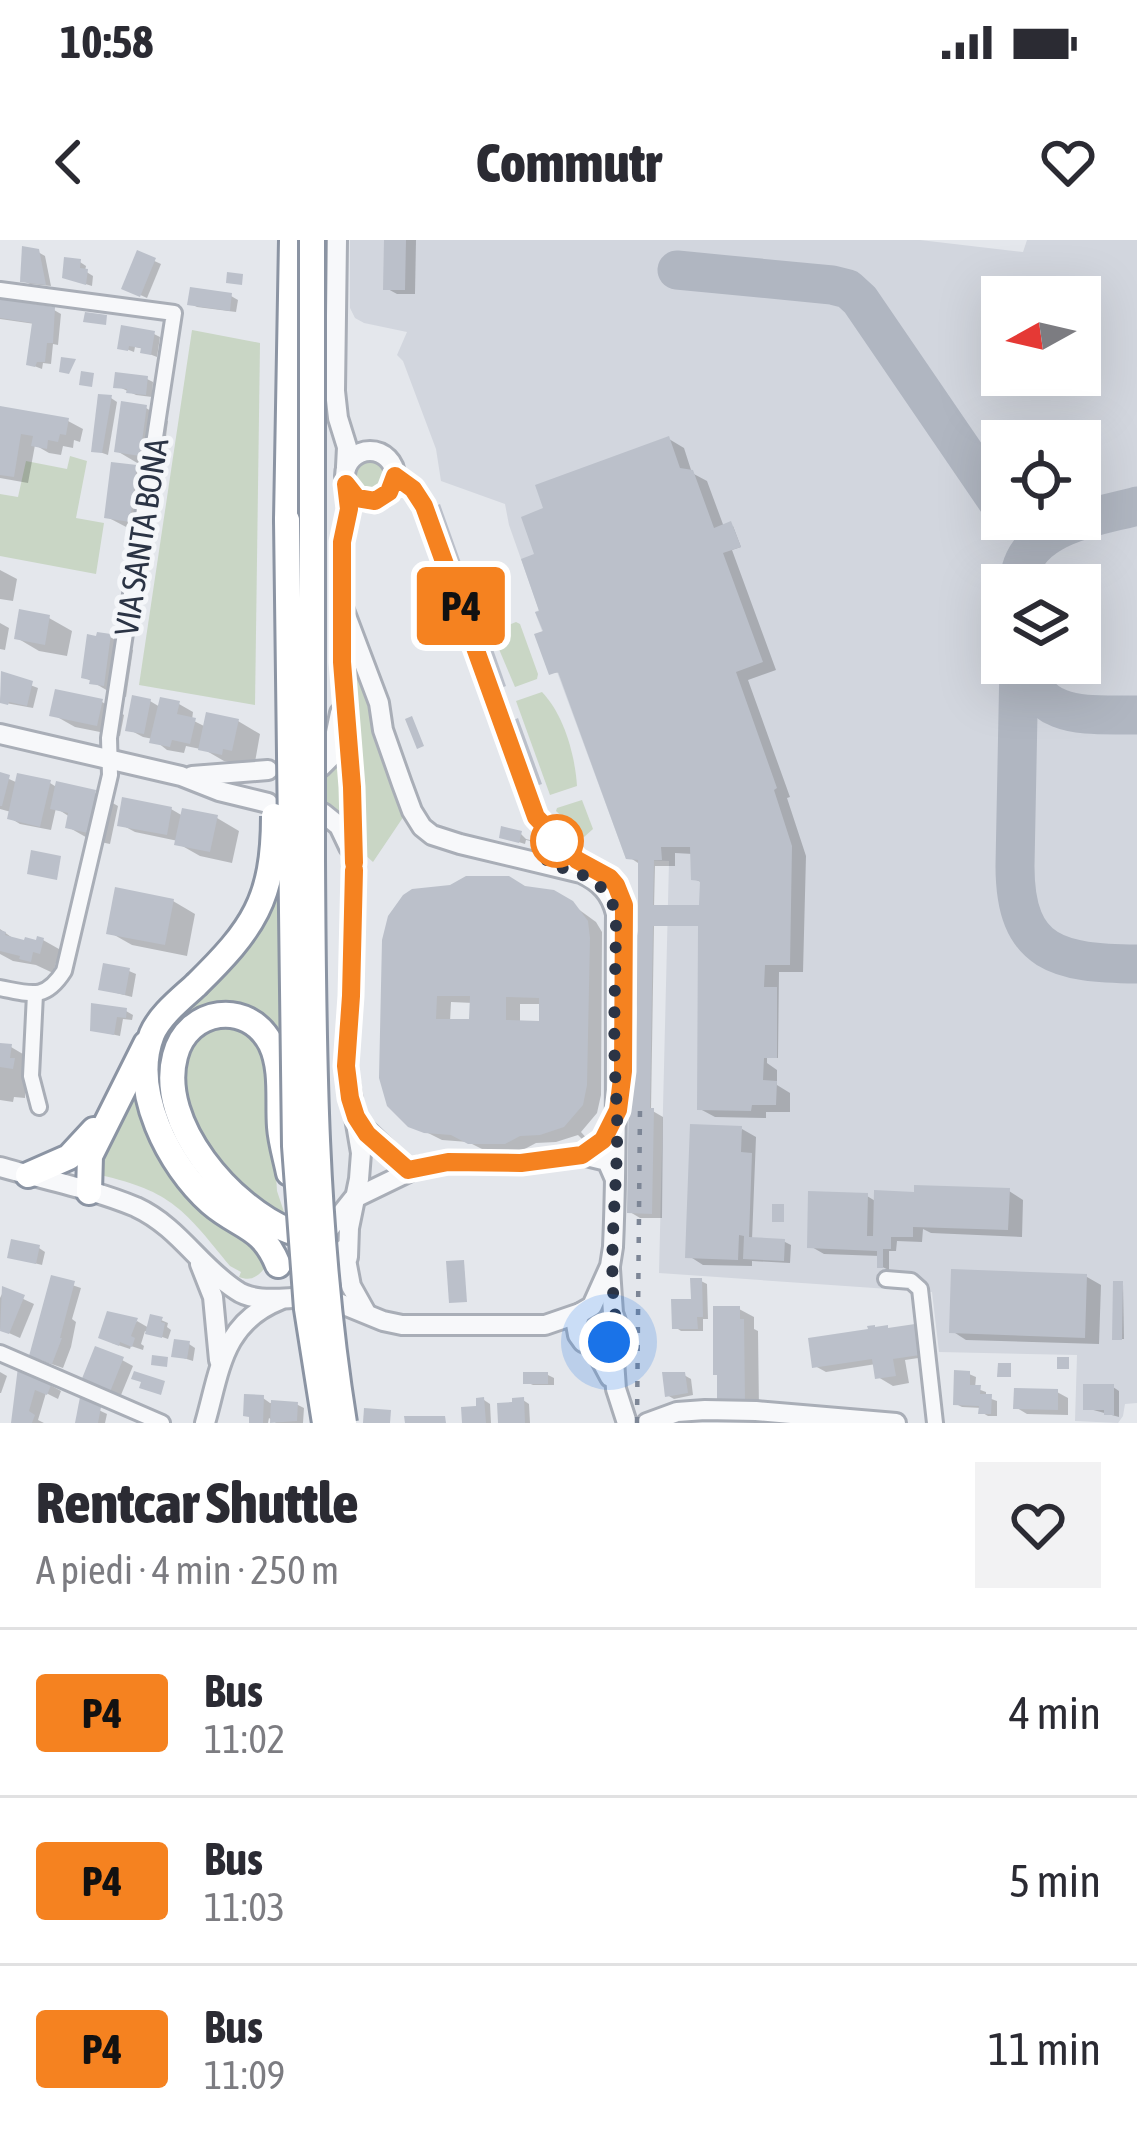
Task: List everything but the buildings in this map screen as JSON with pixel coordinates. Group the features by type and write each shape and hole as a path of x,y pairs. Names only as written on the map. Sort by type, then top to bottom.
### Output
{"highway":[{"path":"292,240 287,520 293,1230"},
{"path":"312,240 314,1111 327,1310 344,1423"},
{"path":"89,1192 90,1156 153,1031 232,949 252,923 267,884 274,841 273,676 287,520"},
{"path":"293,1230 252,1209 230,1190 209,1168 184,1126 173,1068 180,1041 202,1019 223,1013 241,1016 260,1029 274,1051 293,1230 325,1423"},
{"path":"153,1031 149,1094 162,1139 195,1188 220,1211 262,1236 278,1268"},
{"path":"28,1175 73,1154 111,1110"}],"street":[{"path":"337,240 336,404 347,446 349,509 341,561 354,867 346,1066 361,1145 346,1280 338,1298 383,1321 410,1326 545,1325 586,1309 604,1306 613,1313"},
{"name":"VIA SANTA BONA","path":"0,290 174,313 109,738 108,784 64,971 50,989 35,994"},
{"path":"337,373 348,423 373,450 387,456 395,473 391,490 353,527 341,561"},
{"path":"346,476 359,452 373,450"},
{"path":"346,476 357,498 375,501"},
{"path":"342,605 379,703 391,754 422,827 460,844 581,873 603,887 612,901 616,914 618,1110 610,1266 620,1419"},
{"path":"321,767 331,757 344,697"},
{"path":"0,734 181,776 268,803"},
{"path":"181,776 268,770"},
{"path":"322,813 339,826 354,867"},
{"path":"0,988 35,994 31,1076 38,1107"},
{"path":"582,1155 603,1140 618,1110"},
{"path":"356,1117 367,1134 408,1170"},
{"path":"365,1311 353,1292 339,1241 328,1234 353,1199 408,1170 448,1162 521,1163 582,1155 609,1163 616,1188"},
{"path":"0,1167 136,1207 175,1231 237,1291 249,1296 290,1297"},
{"path":"290,1297 278,1268 280,1253 293,1230"},
{"path":"197,1256 213,1297 220,1364"},
{"path":"610,1266 576,1321 616,1388"},
{"path":"229,1282 256,1286 278,1268"},
{"path":"886,1279 910,1281 920,1289 935,1423"},
{"path":"205,1423 220,1364 242,1324 270,1304 290,1297"},
{"path":"545,1325 607,1344 615,1334"},
{"path":"0,1352 163,1423"},
{"path":"647,1423 677,1412 718,1410 896,1423"}],"shaded area":[{"path":"350,240 920,240 1023,252 1027,240 1137,240 1137,1403 1125,1404 1118,1423 1075,1421 1077,1355 939,1352 932,1292 659,1273 669,861 626,859 535,612 539,610 505,504 441,481 436,449 397,355 407,332 355,318 350,308"}],"green space":[{"path":"192,330 260,343 255,705 139,685"},
{"path":"70,456 87,461 76,518 104,523 96,574 0,556 0,494 18,497 26,461 67,469"},
{"path":"370,462 380,466 384,476 380,486 370,490 360,486 356,476 360,466"},
{"path":"516,622 538,674 537,679 515,687 493,635"},
{"path":"353,656 368,685 368,704 408,810 373,862 364,854"},
{"path":"542,692 567,736 577,786 550,795 516,701"},
{"path":"339,762 342,815 323,805 322,776"},
{"path":"582,800 593,829 584,837 556,811"},
{"path":"280,876 280,1030 271,1095 277,1191 285,1215 266,1250 264,1269 246,1279 239,1277 241,1272 175,1206 144,1188 100,1175 96,1161 142,1062"}],"taxiway":[{"path":"677,270 848,289 981,477"},
{"path":"1024,564 1032,549 1062,528 1137,506"},
{"path":"1019,684 1015,866 1023,919 1033,936 1065,956 1137,964"},
{"path":"1031,684 1040,696 1066,711 1137,715"}],"railway":[{"path":"637,1423 640,1108"}],"bus line":[{"name":"P4","path":"354,863 342,662 346,484 357,498 375,501 393,487 395,476 413,489 424,506 536,817 577,860 610,878 624,905 623,1071 618,1110 597,1146 582,1155 531,1162 448,1162 408,1170 367,1134 356,1117 347,1080 354,870"}],"route":[{"path":"557,841 545,863 598,882 616,914 618,1131 610,1266 617,1328 609,1342"}]}
